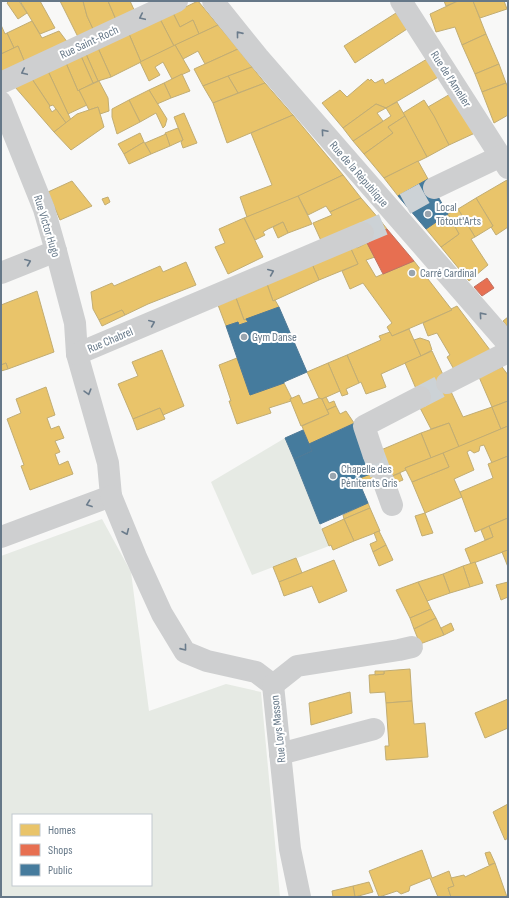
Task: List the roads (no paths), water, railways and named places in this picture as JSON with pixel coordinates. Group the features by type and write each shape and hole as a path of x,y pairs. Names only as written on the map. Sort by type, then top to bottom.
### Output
{"street":[{"name":"Rue Saint-Roch","path":"1,83 177,1"},
{"name":"Rue de la République","path":"213,1 258,57 508,344"},
{"name":"Rue de l'Amelier","path":"401,1 505,162"},
{"name":"Rue Victor Hugo","path":"1,102 44,209 75,323 77,354"},
{"path":"434,188 505,162"},
{"name":"Rue Chabrel","path":"111,496 108,463 77,354 363,233"},
{"path":"1,273 56,251"},
{"path":"447,383 508,352"},
{"path":"373,453 364,426 420,397"},
{"path":"383,480 392,505"},
{"path":"1,536 111,496"},
{"name":"Rue Loys Masson","path":"111,496 136,557 162,614 185,652 207,661 256,672 273,685 290,848 300,897"},
{"path":"273,685 298,666 412,647"},
{"path":"280,754 374,729"}],"tunnel":[{"path":"405,204 434,188"},
{"path":"363,233 384,224"},
{"path":"420,397 447,383"},
{"path":"373,453 383,480"}],"place":[{"name":"Local Tôtout'Arts","path":"428,214"},
{"name":"Carré Cardinal","path":"412,273"},
{"name":"Gym Danse","path":"244,337"},
{"name":"Chapelle des Pénitents Gris","path":"333,476"}]}
